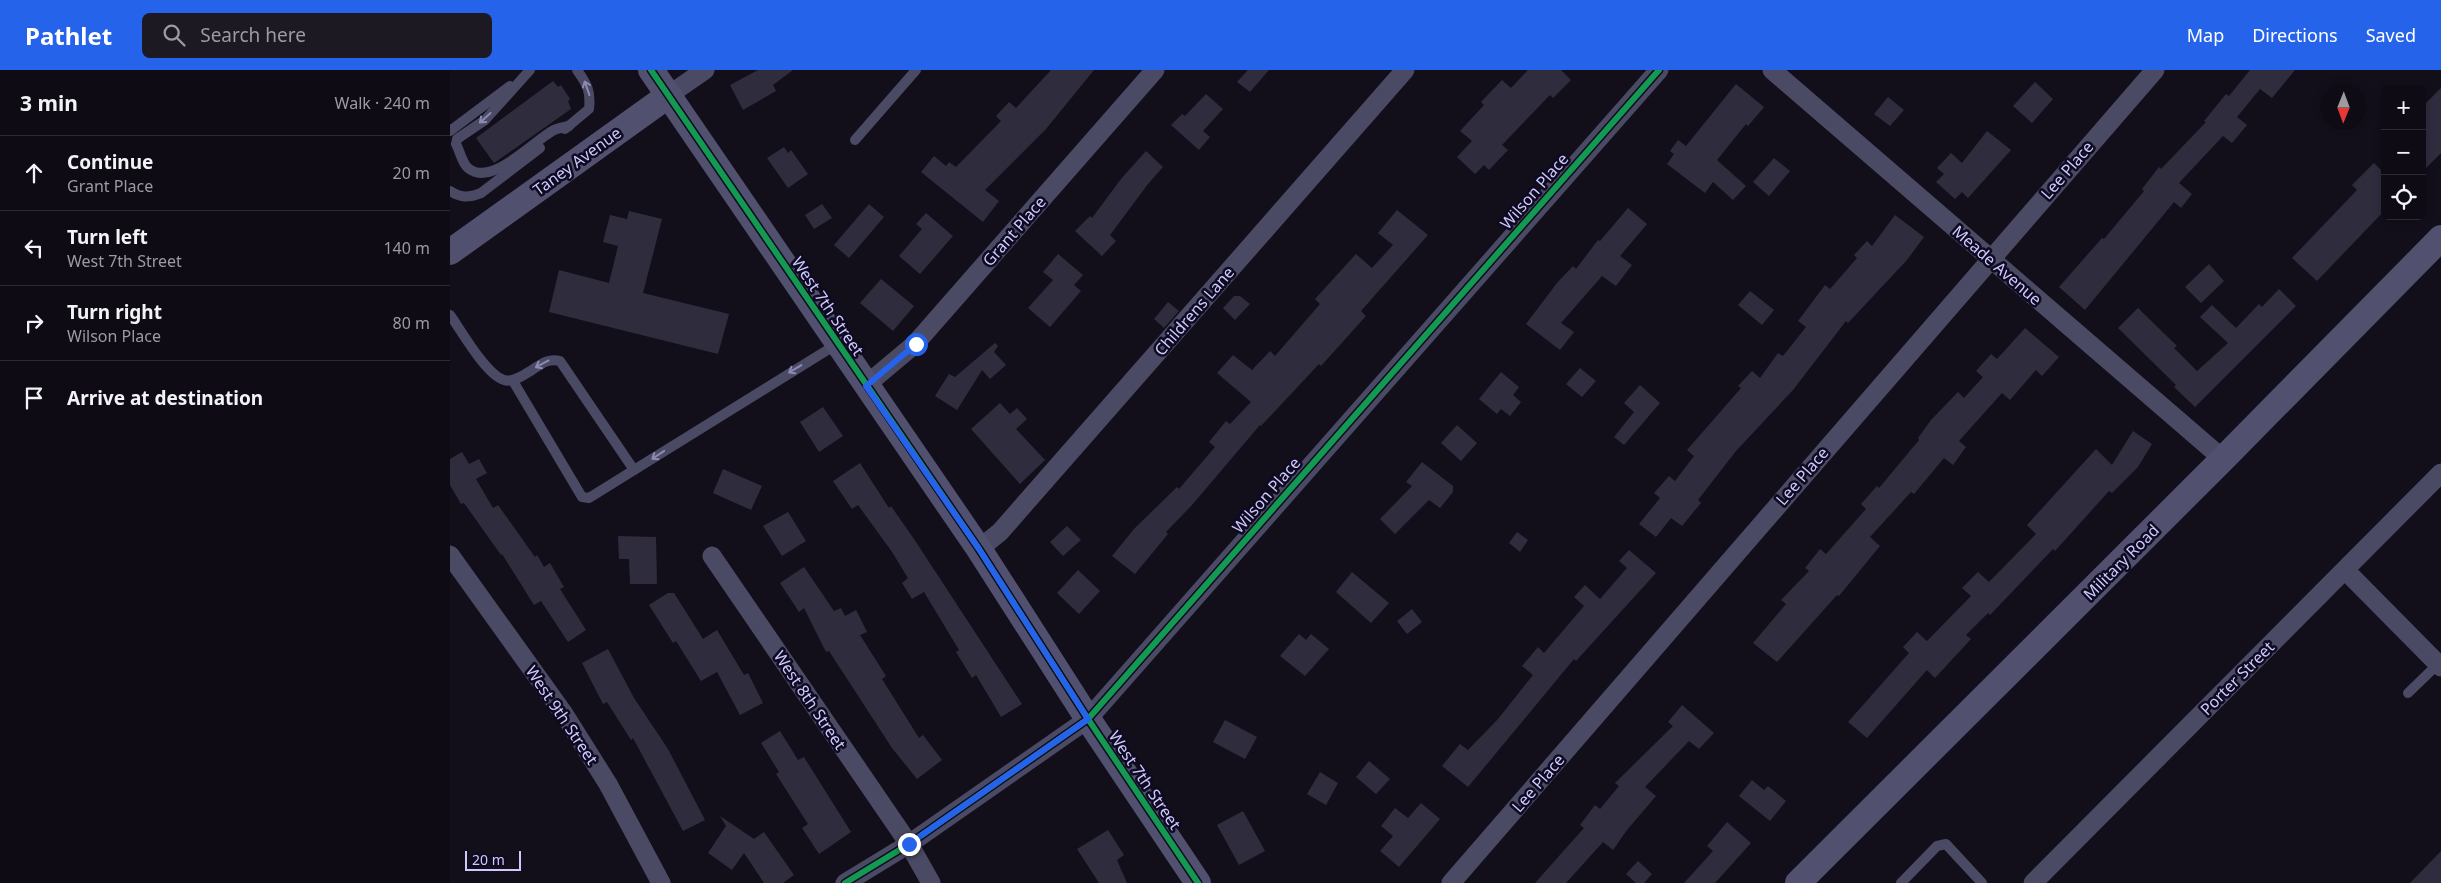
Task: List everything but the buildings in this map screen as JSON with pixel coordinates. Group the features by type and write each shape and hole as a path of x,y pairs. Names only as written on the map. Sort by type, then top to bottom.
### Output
{"street":[{"name":"West 7th Street","path":"651,70 979,549 1088,719 1198,883"},
{"name":"Taney Avenue","path":"450,252 704,70"},
{"name":"Grant Place","path":"866,386 916,344 1155,70"},
{"name":"Childrens Lane","path":"979,549 1000,532 1405,70"},
{"name":"Wilson Place","path":"845,883 909,844 1088,719 1659,70"},
{"name":"Meade Avenue","path":"1772,70 2224,459"},
{"name":"Lee Place","path":"1451,883 1990,258 2155,70"},
{"name":"Military Road","path":"1798,883 2224,459 2441,238"},
{"name":"Porter Street","path":"2041,880 2441,473"},
{"name":"West 9th Street","path":"450,555 564,714 608,784 661,883"},
{"name":"West 8th Street","path":"712,556 909,844 931,883"},
{"path":"2345,570 2439,665"}],"lane":[{"path":"530,70 485,120 457,139 456,144 468,168 477,173 495,171 555,130 569,126"},
{"path":"450,131 530,70"},
{"path":"450,192 460,197 471,197 480,193 589,109 590,93 588,85 577,70"},
{"path":"855,140 916,70"},
{"path":"450,315 491,372 503,380 513,381 544,362 553,359 560,361 634,470"},
{"path":"513,381 582,497 589,498 837,344"},
{"path":"2408,693 2439,665"},
{"path":"1901,883 1937,846 1946,844 1976,881"}],"cycle path":[{"path":"651,70 979,549 1088,719 1198,883"},
{"path":"845,883 909,844 1088,719 1659,70"}],"route":[{"path":"909,844 1088,719 979,549 866,386 916,344"}]}
